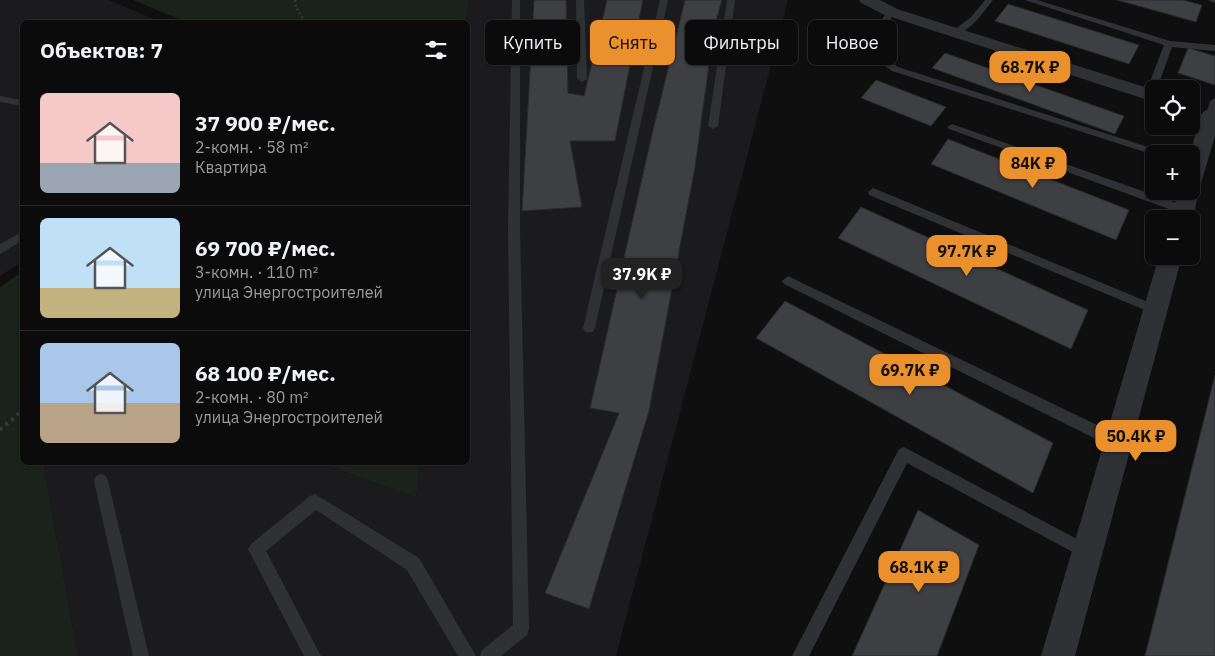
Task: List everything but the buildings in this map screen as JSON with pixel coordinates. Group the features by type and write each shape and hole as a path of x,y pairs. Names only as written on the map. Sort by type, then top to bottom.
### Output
{"street":[{"path":"867,0 891,12 1145,94"},
{"path":"1199,145 1209,110"},
{"path":"1058,656 1168,265"}],"lane":[{"path":"488,656 521,629 514,229 516,0"},
{"path":"580,0 582,80"},
{"path":"589,328 664,0"},
{"path":"713,126 731,0"},
{"path":"957,32 974,19 989,0"},
{"path":"1029,0 1169,44 1215,48"},
{"path":"891,12 871,43 874,54 895,69 1145,149"},
{"path":"1157,80 1169,44"},
{"path":"0,99 20,104"},
{"path":"952,127 1185,207"},
{"path":"873,192 1156,310"},
{"path":"0,250 20,237"},
{"path":"788,282 1119,443"},
{"path":"800,656 904,454 1087,552"},
{"path":"102,481 141,656"},
{"path":"313,656 256,549 315,501 413,564 468,656"}],"path":[{"path":"295,0 296,7 304,20"},
{"path":"0,430 20,414"}],"shaded area":[{"path":"0,0 108,0 156,20 20,20 20,263 0,276"},
{"path":"133,0 469,0 466,20 181,20"},
{"path":"469,0 788,0 783,20 685,20 685,65 771,65 616,656 78,656 43,465 326,465 416,498 420,465 470,465 470,20 466,20"},
{"path":"20,273 20,465 43,465 78,656 0,656 0,287"},
{"path":"326,465 420,465 416,498"}]}
